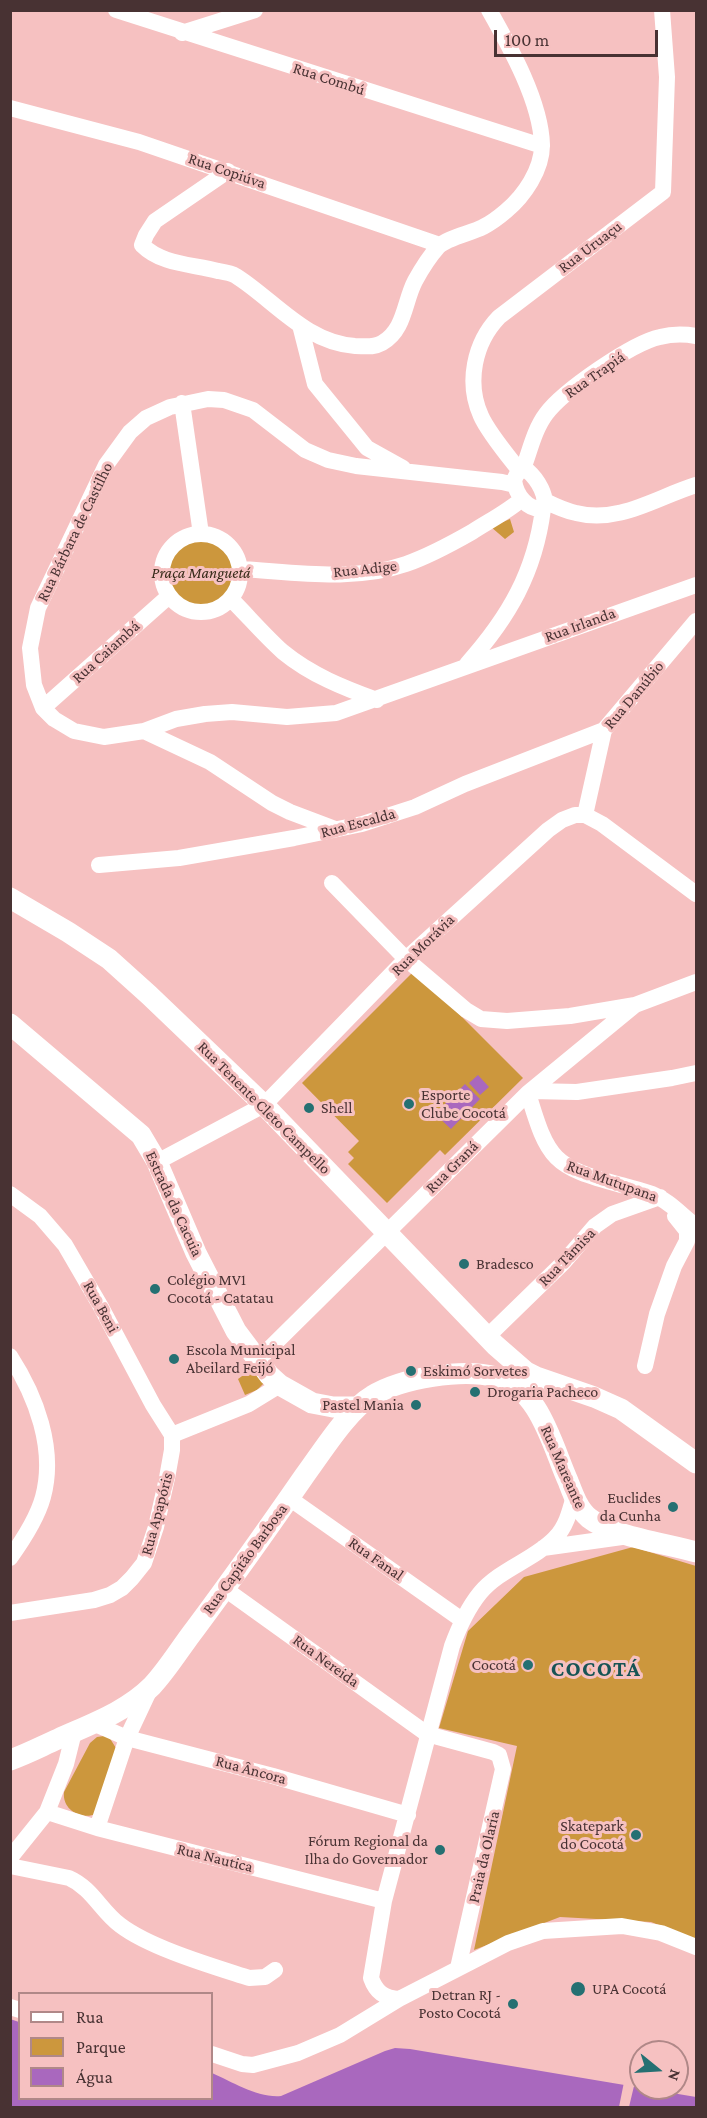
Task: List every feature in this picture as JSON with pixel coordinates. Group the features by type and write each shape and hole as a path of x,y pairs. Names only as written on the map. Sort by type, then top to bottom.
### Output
{"main road":[{"name":"Rua Tenente Cleto Campello","path":"10,898 68,932 109,960 149,995 264,1105 492,1341"},
{"name":"Estrada da Cacuia","path":"10,1024 141,1136 157,1162 196,1253 236,1330 258,1360 280,1384 312,1403 333,1407 357,1407"},
{"path":"478,1375 489,1369 494,1362 492,1341"},
{"path":"492,1341 526,1372 561,1387 594,1396 621,1409 696,1463"},
{"name":"Rua Capitão Barbosa","path":"10,1760 95,1724 135,1701 153,1685 225,1589 325,1447 357,1407 371,1396 399,1383 445,1375 478,1375"},
{"name":"Rua Mareante","path":"478,1375 508,1380 518,1386 532,1401 574,1496 590,1519 632,1536 696,1552"},
{"path":"540,1415 542,1404 548,1394 561,1387"},
{"path":"312,1403 323,1424 325,1447"}],"street":[{"name":"Rua Combú","path":"116,10 134,14 182,33 542,146"},
{"path":"182,33 255,10"},
{"path":"228,171 155,221 142,245 151,254 164,260 196,264 234,275 314,334 346,346 370,347 382,343 397,331 415,281 440,245 484,226 506,211 530,183 542,146 538,121 528,88 512,51 489,10"},
{"path":"650,10 663,18"},
{"name":"Rua Uruaçu","path":"525,488 481,417 475,392 474,363 488,328 499,317 663,192 668,77 663,18"},
{"name":"Rua Copiúva","path":"10,108 139,142 440,245"},
{"path":"300,325 315,384 367,448 410,472"},
{"name":"Rua Trapiá","path":"464,667 500,625 516,597 539,537 525,488 538,427 546,413 562,398 620,356 658,337 684,334 696,336"},
{"name":"Rua Bárbara de Castilho","path":"44,708 34,685 30,648 38,608 106,465 130,432 146,418 182,404 208,399 224,400 253,410 304,450 315,455 356,466 525,488 575,513 608,515 637,508 696,485"},
{"path":"182,404 201,534"},
{"name":"Rua Adige","path":"240,569 344,574 372,572 404,565 455,542 525,488"},
{"path":"201,534 213,535 232,548 240,569 237,590 231,599 222,607 211,612 199,613 177,605 169,596 162,573 166,555 178,541 201,534"},
{"name":"Rua Irlanda","path":"144,731 176,719 205,714 232,712 287,717 336,713 696,585"},
{"name":"Rua Caiambá","path":"44,708 169,596"},
{"path":"231,599 283,651 311,671 340,687 377,700"},
{"name":"Rua Danúbio","path":"585,815 604,730 696,621"},
{"path":"44,708 54,719 74,731 104,737 144,731 210,762 290,813 336,829"},
{"name":"Rua Escalda","path":"99,865 179,858 362,824 415,807 465,784 604,730"},
{"name":"Rua Morávia","path":"157,1162 264,1105 406,959 548,830 562,820 575,815 585,815"},
{"path":"585,815 616,832 696,894"},
{"path":"332,883 406,959 466,1010 481,1019 507,1021 570,1016 636,1005"},
{"name":"Rua Graná","path":"258,1360 529,1092 636,1005 696,982"},
{"path":"529,1092 577,1092 696,1073"},
{"name":"Rua Mutupana","path":"529,1092 541,1136 559,1161 584,1174 665,1200 696,1226"},
{"name":"Rua Beni","path":"11,1197 39,1216 65,1245 153,1405 172,1435"},
{"path":"645,1366 657,1314 674,1266 687,1241 687,1231 665,1200"},
{"name":"Rua Tâmisa","path":"492,1341 595,1226 612,1214 665,1200"},
{"path":"10,1356 33,1397 45,1442 46,1473 43,1498 22,1541 10,1558"},
{"path":"172,1435 249,1404 280,1384"},
{"name":"Rua Apapóris","path":"10,1613 94,1600 110,1595 132,1578 144,1563 156,1527 168,1478 172,1435"},
{"path":"399,1999 383,1995 374,1986 371,1978 384,1901 444,1671 462,1620 481,1592 495,1579 555,1538 562,1530 574,1496"},
{"name":"Rua Fanal","path":"289,1498 462,1620"},
{"path":"543,1548 632,1536"},
{"name":"Rua Nereida","path":"225,1589 427,1734"},
{"path":"97,1828 127,1738 153,1685"},
{"name":"Rua Âncora","path":"95,1724 127,1738 273,1776 408,1815"},
{"path":"10,1858 47,1812 66,1764 74,1732"},
{"name":"Praia da Olaria","path":"427,1734 493,1752 499,1755 502,1761 503,1770 491,1827 458,1968"},
{"name":"Rua Nautica","path":"47,1812 97,1828 384,1901"},
{"path":"10,1866 69,1878 78,1882 96,1898 118,1924 151,1942 249,1978 265,1977 275,1970"},
{"path":"213,2054 242,2064 253,2065 279,2059 340,2035 399,1999 508,1942 543,1931 622,1926 661,1934 696,1947"}],"green space":[{"path":"510,519 514,532 505,539 491,527"},
{"name":"Praça Manguetá","path":"201,537 221,543 231,553 237,573 231,593 221,603 201,609 181,603 171,593 165,573 171,553 181,543"},
{"name":"Esporte Clube Cocotá","path":"415,970 523,1078 445,1155 440,1150 387,1203 348,1164 354,1158 348,1152 359,1141 302,1083"},
{"path":"253,1368 264,1383 257,1390 245,1395 238,1379"},
{"path":"633,1547 696,1566 696,1939 651,1922 560,1917 474,1950 517,1746 439,1728 468,1631 524,1577"},
{"path":"97,1737 109,1737 116,1748 96,1814 84,1816 69,1808 64,1792 90,1743"}],"water":[{"path":"478,1075 489,1087 480,1095 469,1083"},
{"path":"465,1084 480,1099 451,1129 435,1114"},
{"path":"10,2019 18,2022 18,2100 213,2100 213,2073 263,2095 281,2096 395,2048 629,2086 629,2100 689,2100 689,2096 696,2097 696,2107 11,2107"}],"pier":[{"path":"624,2082 629,2082 629,2107 619,2107"}],"place":[{"name":"Esporte Clube Cocotá","path":"409,1104"},
{"name":"Shell","path":"309,1108"},
{"name":"Bradesco","path":"464,1264"},
{"name":"Colégio MV1 Cocotá - Catatau","path":"155,1289"},
{"name":"Escola Municipal Abeilard Feijó","path":"174,1359"},
{"name":"Eskimó Sorvetes","path":"411,1371"},
{"name":"Drogaria Pacheco","path":"475,1392"},
{"name":"Pastel Mania","path":"416,1405"},
{"name":"Euclides da Cunha","path":"673,1507"},
{"name":"Cocotá","path":"528,1665"},
{"name":"Skatepark do Cocotá","path":"636,1835"},
{"name":"Fórum Regional da Ilha do Governador","path":"440,1850"},
{"name":"UPA Cocotá","path":"578,1989"},
{"name":"Detran RJ - Posto Cocotá","path":"513,2004"}],"district":[{"name":"COCOTÁ","path":"596,1669"}]}
